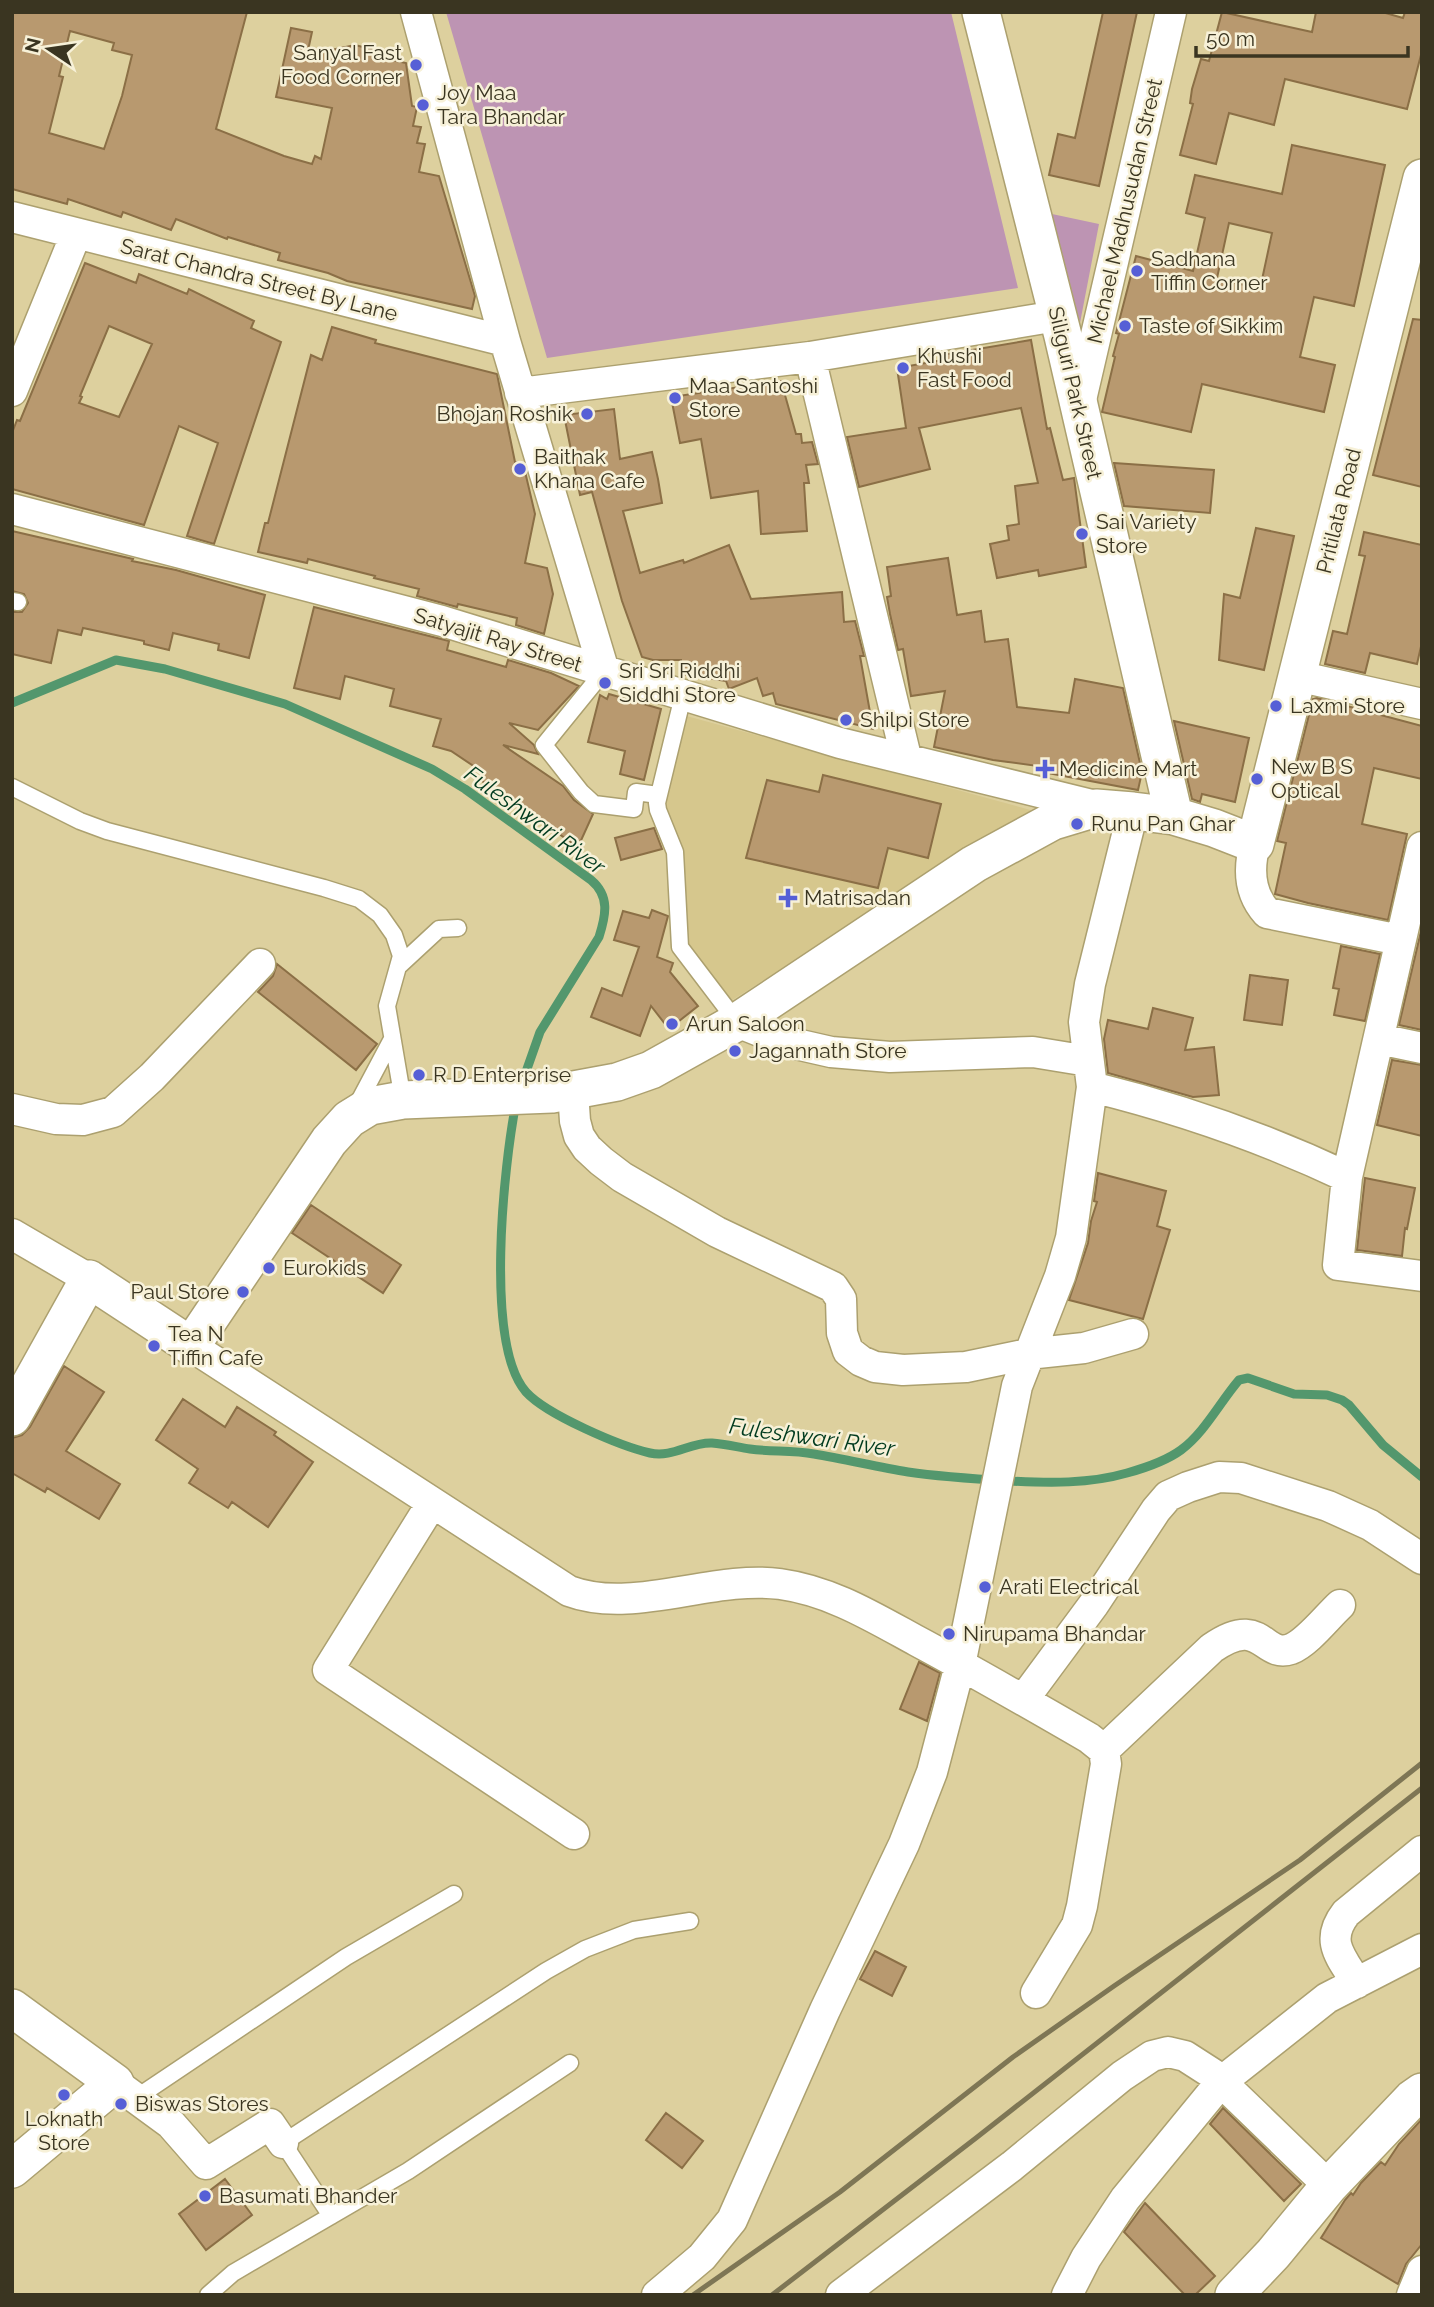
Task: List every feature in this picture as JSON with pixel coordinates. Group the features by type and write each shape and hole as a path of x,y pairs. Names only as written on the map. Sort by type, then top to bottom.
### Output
{"street":[{"path":"416,12 505,341 604,671"},
{"name":"Siliguri Park Street","path":"981,12 1057,316 1174,816"},
{"name":"Michael Madhusudan Street","path":"1079,410 1171,12"},
{"name":"Pritilata Road","path":"1255,844 1422,178"},
{"name":"Sarat Chandra Street By Lane","path":"12,217 505,341"},
{"path":"12,391 76,234"},
{"path":"520,393 810,357 1057,316"},
{"path":"810,357 906,757"},
{"name":"Satyajit Ray Street","path":"12,509 442,621 840,743 1119,809"},
{"path":"1297,676 1422,704"},
{"path":"191,1346 329,1141 349,1119 370,1106 403,1100 562,1093 617,1082 652,1070 737,1023 974,864 1053,821 1096,808 1119,809 1174,816 1214,828 1255,844 1250,870 1252,883 1255,895 1267,913 1409,929"},
{"path":"657,2295 710,2248 732,2220 825,2010 904,1844 932,1772 960,1665 1017,1386 1060,1276 1071,1238 1090,1074 1084,1022 1119,809"},
{"path":"1422,847 1409,929 1379,1039 1348,1177 1338,1265 1422,1276"},
{"path":"12,1109 56,1119 83,1120 113,1112 152,1077 260,964"},
{"path":"737,1023 787,1042 831,1052 890,1057 1032,1052 1291,1150 1348,1177"},
{"path":"1379,1039 1422,1048"},
{"path":"562,1093 579,1136 587,1148 622,1177 717,1232 833,1287 841,1299 842,1334 848,1351 874,1367 903,1370 966,1367 1028,1354 1084,1348 1133,1334"},
{"path":"12,1234 89,1279 555,1584 585,1597 611,1600 749,1583 807,1589 832,1597 1089,1738 1104,1750 1106,1764 1082,1906 1077,1925 1036,1993"},
{"path":"12,1417 89,1279"},
{"path":"1023,1700 1094,1604 1156,1510 1168,1496 1188,1487 1219,1477 1241,1478 1328,1506 1370,1525 1422,1559"},
{"path":"432,1503 328,1670 574,1834"},
{"path":"1104,1750 1212,1648 1228,1637 1244,1633 1273,1648 1288,1650 1299,1645 1340,1605"},
{"path":"1357,1983 1336,1949 1337,1925 1346,1913 1422,1851"},
{"path":"1068,2295 1086,2258 1125,2199 1221,2082 1327,1998 1422,1949"},
{"path":"12,2008 171,2124 206,2164 270,2124 283,2143"},
{"path":"841,2295 1012,2166 1122,2076 1152,2056 1168,2052 1185,2056 1213,2074 1329,2186"},
{"path":"12,2169 126,2090"},
{"path":"1234,2295 1273,2254 1329,2186 1412,2099 1422,2092"},
{"path":"1412,2295 1422,2272"}],"lane":[{"path":"604,671 544,745 581,792 594,804 634,809 636,792 658,794"},
{"path":"683,696 658,794 658,810 675,852 680,947 737,1023"},
{"path":"12,787 80,821 107,831 359,899 380,915 394,935 401,956 387,1006 403,1100"},
{"path":"399,966 439,929 457,928"},
{"path":"349,1119 392,1039"},
{"path":"126,2090 454,1894"},
{"path":"331,2216 283,2143 555,1965 585,1949 634,1930 690,1921"},
{"path":"208,2295 233,2273 408,2171 570,2063"}],"shaded area":[{"path":"446,12 951,12 1018,288 547,358"},
{"path":"1052,214 1099,224 1080,323"},
{"name":"Matrisadan","path":"683,715 1034,811 729,1002 684,946 661,809"}],"building":[{"path":"12,12 247,12 216,129 284,156 312,164 315,156 321,159 332,108 276,97 291,28 312,32 307,55 355,45 371,49 382,58 406,63 412,106 417,107 413,126 421,127 417,143 425,144 419,172 439,176 475,296 472,309 347,281 328,273 278,260 280,253 228,237 227,239 176,219 171,230 123,212 121,217 68,199 67,204 12,189","holes":["70,31 114,43 112,50 132,55 122,96 104,149 49,133 63,77 59,76"]},
{"path":"1103,12 1137,12 1099,186 1049,175 1058,134 1075,138"},
{"path":"1222,12 1312,32 1316,12 1382,12 1403,18 1405,12 1422,12 1422,51 1407,109 1285,79 1274,125 1229,113 1216,164 1180,155 1193,104 1190,103 1192,89 1201,59 1209,61"},
{"path":"1292,145 1385,165 1354,306 1314,297 1300,357 1335,365 1324,412 1202,384 1191,432 1102,412 1115,357 1113,356 1119,334 1116,333 1136,256 1193,271 1205,218 1186,213 1195,175 1282,194","holes":["1229,223 1272,233 1260,289 1217,278"]},
{"path":"85,263 136,283 139,274 187,294 189,289 254,321 251,328 281,342 214,544 187,536 218,443 179,426 144,525 12,489 12,433 17,420 20,421","holes":["109,326 152,344 119,417 79,403"]},
{"path":"1413,319 1422,320 1422,487 1373,475"},
{"path":"332,327 376,340 375,343 497,374 515,462 523,463 535,514 525,563 547,568 553,594 544,634 516,625 517,618 458,604 457,607 417,596 419,589 374,578 375,576 308,559 307,563 258,552 265,523 268,523 311,355 322,360"},
{"path":"1031,340 1047,429 1050,428 1063,480 1074,478 1086,567 1039,576 1038,570 997,578 990,544 1009,540 1007,526 1019,524 1015,486 1038,483 1021,408 919,428 930,469 859,487 847,437 906,428 897,368 943,360 942,355"},
{"path":"781,381 796,434 801,434 802,443 812,442 818,464 806,465 809,483 804,483 807,531 761,534 758,491 711,498 701,439 680,443 671,397"},
{"path":"614,409 620,459 652,452 662,503 623,511 640,573 683,560 684,563 729,545 751,599 842,592 844,622 855,621 864,656 860,656 873,729 776,704 773,693 763,696 757,678 729,689 726,681 681,674 681,660 653,660 642,657 622,601 592,492 580,495 564,415"},
{"path":"1114,463 1214,470 1210,513 1124,506"},
{"path":"1256,528 1294,536 1264,670 1219,660 1224,594 1240,598"},
{"path":"12,531 133,559 132,561 176,570 265,595 249,658 218,650 219,644 173,633 169,650 144,644 144,641 83,628 81,635 58,630 51,663 12,654 13,612 22,612 28,603 24,594 12,591"},
{"path":"1364,532 1422,545 1422,642 1417,664 1370,653 1365,673 1325,664 1333,631 1347,634 1365,556 1359,555"},
{"path":"948,558 957,615 981,611 985,642 1008,639 1017,707 1069,713 1075,679 1123,688 1142,772 1138,790 1037,771 1038,766 993,760 934,747 945,691 911,696 903,649 898,650 890,614 887,597 891,596 887,567"},
{"path":"314,607 449,641 447,650 506,667 508,660 551,673 579,686 538,730 509,723 534,745 538,754 503,745 563,786 574,800 593,814 578,847 479,779 484,773 451,751 433,746 441,719 390,706 394,689 345,676 340,699 294,688"},
{"path":"609,694 661,709 644,780 620,774 625,751 588,742 600,695 607,699"},
{"path":"1313,699 1422,726 1422,779 1374,768 1362,824 1407,834 1388,920 1275,894 1286,843 1277,841"},
{"path":"1174,721 1249,738 1235,802 1202,794 1200,802 1192,799"},
{"path":"823,775 941,804 928,858 888,848 878,888 746,858 767,780 819,792"},
{"path":"654,828 662,849 621,860 615,838"},
{"path":"652,910 668,916 657,957 673,963 670,972 698,1006 669,1029 651,1006 640,1036 591,1017 602,988 622,996 639,947 614,940 623,911 649,918"},
{"path":"1422,927 1422,1030 1399,1025"},
{"path":"1341,946 1380,954 1365,1021 1334,1015 1339,989 1333,988"},
{"path":"277,964 377,1044 356,1070 258,992 273,976"},
{"path":"1250,975 1288,980 1282,1025 1244,1020"},
{"path":"1153,1008 1193,1018 1185,1050 1214,1047 1219,1095 1193,1097 1108,1073 1104,1039 1108,1020 1148,1029"},
{"path":"1392,1060 1422,1065 1422,1136 1377,1125"},
{"path":"1098,1173 1166,1191 1157,1226 1170,1230 1143,1319 1069,1300 1088,1243 1097,1202 1094,1201"},
{"path":"1365,1178 1415,1188 1407,1229 1405,1228 1402,1256 1357,1250"},
{"path":"311,1205 401,1265 383,1293 292,1233"},
{"path":"64,1366 104,1392 66,1451 120,1484 99,1519 47,1488 45,1492 12,1473 12,1438 22,1435 30,1427"},
{"path":"183,1399 225,1427 237,1407 276,1432 274,1435 313,1462 268,1527 232,1502 228,1508 189,1483 198,1469 156,1440"},
{"path":"919,1662 940,1673 927,1721 900,1709"},
{"path":"875,1951 906,1967 892,1996 860,1979"},
{"path":"1223,2108 1301,2184 1284,2201 1210,2124"},
{"path":"666,2113 703,2141 682,2168 646,2140"},
{"path":"1422,2119 1422,2244 1406,2264 1398,2284 1321,2238 1345,2200 1351,2193 1353,2195 1381,2162 1385,2165 1399,2144"},
{"path":"225,2179 252,2215 206,2250 179,2214"},
{"path":"1145,2203 1215,2276 1195,2295 1185,2295 1124,2232"}],"waterway":[{"name":"Fuleshwari River","path":"12,703 116,660 165,669 285,704 432,769 465,789 591,880 601,893 605,906 599,937 540,1032 521,1086"},
{"name":"Fuleshwari River","path":"516,1103 507,1167 501,1252 501,1296 505,1335 513,1368 526,1392 536,1401 603,1437 658,1454 712,1443 806,1453 896,1470 972,1479 1084,1481 1134,1471 1175,1454 1198,1435 1239,1380 1248,1378 1294,1394 1327,1395 1342,1400 1383,1445 1422,1477"}],"railway":[{"path":"693,2295 840,2192 1013,2057 1300,1860 1422,1763"},
{"path":"772,2295 1422,1788"}],"place":[{"name":"Sanyal Fast Food Corner","path":"416,65"},
{"name":"Joy Maa Tara Bhandar","path":"423,105"},
{"name":"Sadhana Tiffin Corner","path":"1137,271"},
{"name":"Taste of Sikkim","path":"1125,326"},
{"name":"Khushi Fast Food","path":"903,368"},
{"name":"Maa Santoshi Store","path":"675,398"},
{"name":"Bhojan Roshik","path":"587,414"},
{"name":"Baithak Khana Cafe","path":"520,469"},
{"name":"Sai Variety Store","path":"1082,534"},
{"name":"Sri Sri Riddhi Siddhi Store","path":"605,683"},
{"name":"Laxmi Store","path":"1276,706"},
{"name":"Shilpi Store","path":"846,720"},
{"name":"Medicine Mart","path":"1045,769"},
{"name":"New B S Optical","path":"1257,779"},
{"name":"Runu Pan Ghar","path":"1077,824"},
{"name":"Matrisadan","path":"788,898"},
{"name":"Arun Saloon","path":"672,1024"},
{"name":"Jagannath Store","path":"735,1051"},
{"name":"R D Enterprise","path":"419,1075"},
{"name":"Eurokids","path":"269,1268"},
{"name":"Paul Store","path":"243,1292"},
{"name":"Tea N Tiffin Cafe","path":"154,1346"},
{"name":"Arati Electrical","path":"985,1587"},
{"name":"Nirupama Bhandar","path":"949,1634"},
{"name":"Loknath Store","path":"64,2095"},
{"name":"Biswas Stores","path":"121,2104"},
{"name":"Basumati Bhander","path":"205,2196"}]}
